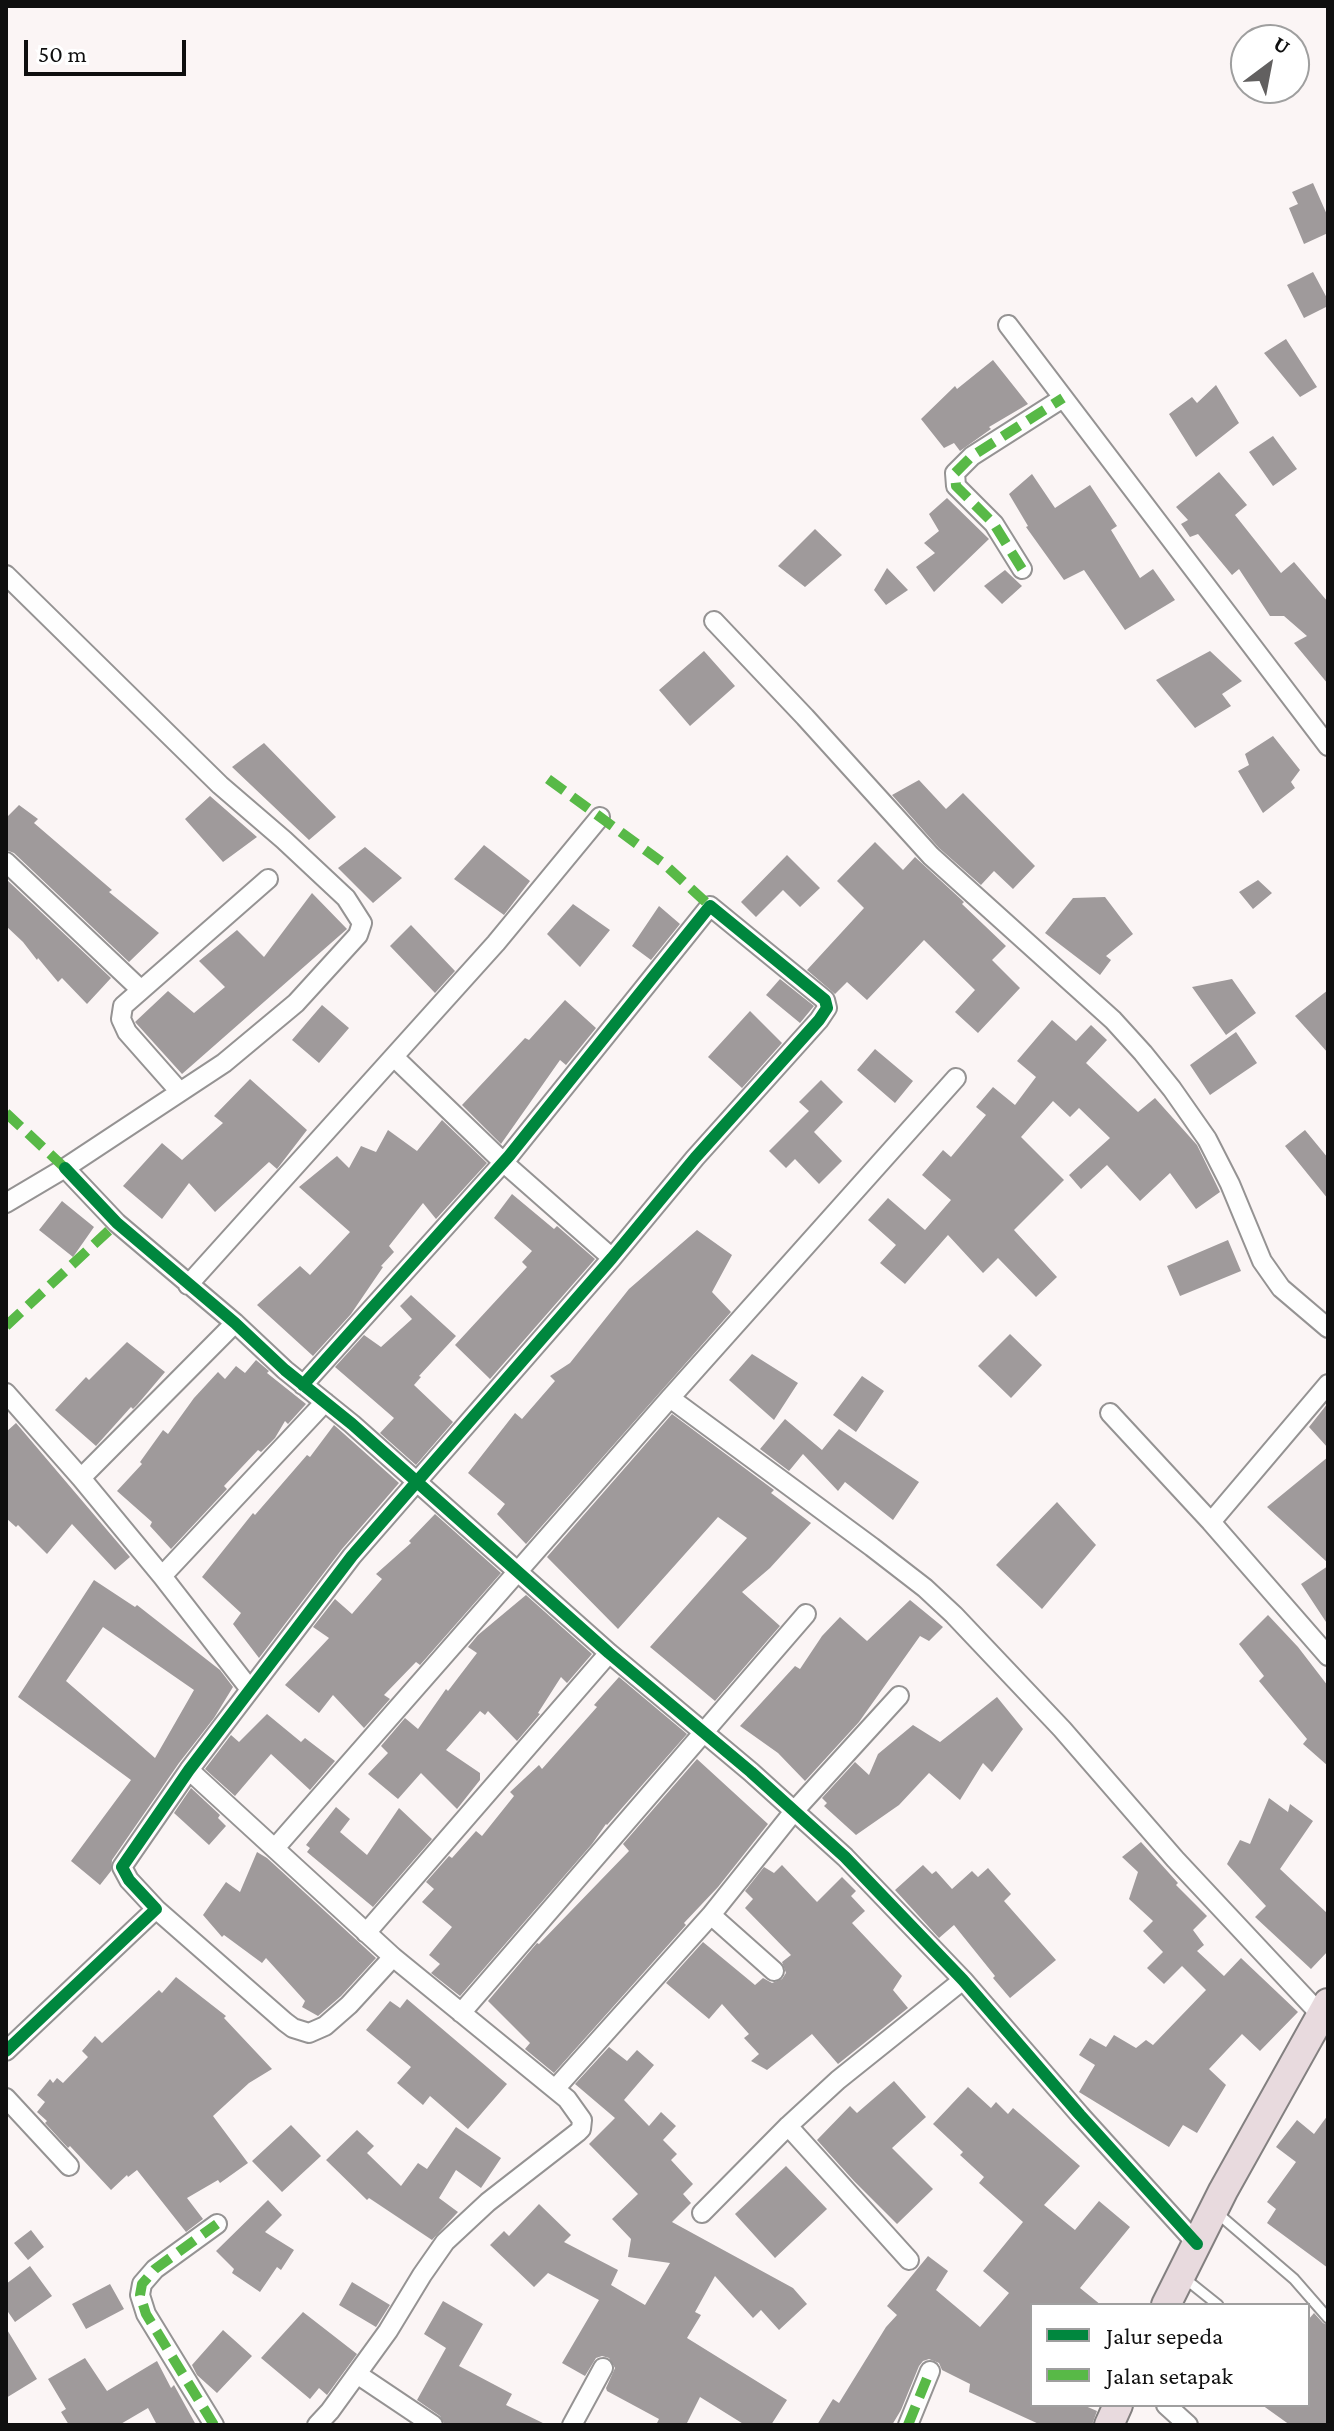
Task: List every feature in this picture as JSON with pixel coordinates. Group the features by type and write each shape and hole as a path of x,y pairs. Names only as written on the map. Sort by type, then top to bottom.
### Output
{"highway":[{"path":"1167,2303 1214,2210 1325,2009"}],"street":[{"path":"1008,325 1322,724 1328,746"},
{"path":"1022,569 994,524 956,486 955,473 972,456 1063,398"},
{"path":"6,575 220,785 346,898 362,923 358,935 296,1003 224,1063 65,1168 6,1203"},
{"path":"714,621 931,856 1113,1020 1143,1053 1207,1139 1230,1184 1262,1261 1281,1288 1328,1328"},
{"path":"188,1285 496,943 600,817"},
{"path":"6,862 140,989"},
{"path":"180,1092 123,1025 123,1006 268,879"},
{"path":"303,1385 503,1162 710,906 814,989 827,1005 819,1020 695,1158 612,1258 352,1556 249,1688 122,1867 129,1880 156,1909 285,2022 304,2033 317,2030 341,2012 393,1957"},
{"path":"394,1057 503,1162 612,1258"},
{"path":"275,1848 956,1078"},
{"path":"65,1168 117,1223 416,1481 609,1653 795,1810 855,1866 963,1980 1197,2244"},
{"path":"81,1478 235,1323"},
{"path":"1211,1522 1328,1384"},
{"path":"6,1393 162,1576 249,1688"},
{"path":"670,1398 872,1547 954,1615 1062,1729 1175,1859 1325,2009"},
{"path":"162,1576 325,1402"},
{"path":"1110,1413 1328,1656"},
{"path":"461,2013 806,1614"},
{"path":"366,1933 609,1653"},
{"path":"555,2089 711,1915 795,1810 899,1696"},
{"path":"189,1770 393,1957 555,2089 581,2115 581,2129 488,2202 445,2242 388,2331 317,2425"},
{"path":"6,2051 156,1909"},
{"path":"711,1915 774,1971"},
{"path":"702,2213 838,2080 963,1980"},
{"path":"6,2098 69,2166"},
{"path":"788,2126 909,2260"},
{"path":"214,2425 153,2326 140,2295 142,2284 155,2269 217,2224"},
{"path":"572,2425 603,2368"},
{"path":"908,2425 930,2371"},
{"path":"357,2374 433,2425"},
{"path":"1168,2407 1188,2425"}],"lane":[{"path":"1214,2210 1294,2279 1328,2318"},
{"path":"1180,2275 1215,2303"}],"building":[{"path":"1313,183 1328,217 1328,233 1304,244 1289,208 1298,204 1292,192"},
{"path":"1313,272 1328,300 1328,306 1304,318 1287,285"},
{"path":"1286,339 1317,387 1300,397 1264,353"},
{"path":"993,360 1028,404 989,427 991,429 960,451 954,443 944,448 921,419 955,386 957,389"},
{"path":"1216,385 1239,423 1196,457 1169,414 1192,397 1197,403"},
{"path":"1273,436 1297,469 1273,486 1249,452"},
{"path":"1219,472 1247,505 1235,515 1281,573 1294,562 1328,602 1328,684 1294,643 1307,636 1284,616 1270,616 1239,569 1232,575 1198,534 1190,537 1181,524 1188,520 1176,507"},
{"path":"1032,474 1055,508 1090,485 1117,526 1111,530 1140,578 1153,569 1175,600 1125,630 1084,570 1064,580 1026,527 1009,494"},
{"path":"947,498 989,539 934,592 916,567 935,553 924,543 939,531 929,514"},
{"path":"815,529 842,555 805,587 778,566"},
{"path":"887,568 908,590 886,605 874,590"},
{"path":"1005,570 1022,586 1002,604 984,586"},
{"path":"704,651 735,686 690,726 659,690"},
{"path":"1210,651 1242,681 1222,694 1231,706 1195,728 1156,680"},
{"path":"1273,736 1300,770 1291,782 1295,788 1263,813 1238,771 1249,765 1245,754"},
{"path":"264,743 336,817 309,840 232,767"},
{"path":"919,780 946,809 963,793 1035,866 1013,889 994,871 981,885 939,848 892,795"},
{"path":"210,796 257,837 223,862 185,819"},
{"path":"19,805 38,819 34,823 112,890 109,892 159,933 129,962 14,853 6,850 6,818"},
{"path":"875,842 903,870 915,857 1006,946 992,960 1020,988 978,1033 955,1012 975,990 924,940 867,1000 847,982 835,994 807,970 864,908 837,881"},
{"path":"484,845 530,881 504,915 454,879"},
{"path":"365,847 402,878 373,903 338,868"},
{"path":"787,855 820,888 800,907 783,890 756,917 741,902"},
{"path":"6,879 111,978 87,1004 62,978 58,982 6,926"},
{"path":"1258,880 1272,893 1253,909 1239,892"},
{"path":"312,893 347,929 182,1074 135,1022 168,991 194,1013 225,987 199,961 237,930 264,957"},
{"path":"1105,897 1133,934 1106,956 1111,960 1100,975 1045,933 1073,898"},
{"path":"573,904 610,930 580,967 547,934"},
{"path":"659,906 680,924 651,960 632,946"},
{"path":"411,925 455,971 435,993 390,946"},
{"path":"780,979 814,1006 800,1023 766,995"},
{"path":"1232,979 1256,1013 1226,1035 1192,987"},
{"path":"1328,990 1328,1053 1295,1016"},
{"path":"565,1000 596,1028 566,1065 560,1060 501,1144 462,1105"},
{"path":"322,1005 349,1028 319,1063 292,1040"},
{"path":"750,1011 782,1043 742,1088 708,1057"},
{"path":"1052,1020 1076,1041 1091,1025 1107,1040 1086,1063 1138,1112 1155,1098 1197,1145 1220,1192 1196,1209 1170,1173 1140,1201 1107,1165 1081,1189 1069,1175 1110,1138 1079,1108 1070,1117 1053,1101 1021,1137 1064,1180 1014,1230 1057,1277 1036,1297 998,1258 983,1273 948,1235 905,1284 880,1263 896,1245 868,1220 888,1198 925,1230 951,1200 922,1175 943,1150 951,1157 986,1115 976,1107 993,1087 1015,1105 1036,1077 1017,1061"},
{"path":"1236,1032 1257,1063 1210,1095 1190,1065"},
{"path":"875,1049 913,1081 895,1103 857,1070"},
{"path":"250,1079 307,1130 277,1169 269,1162 215,1212 189,1183 162,1219 123,1186 162,1143 182,1160 223,1123 214,1116"},
{"path":"821,1080 843,1102 814,1132 842,1161 819,1184 795,1159 786,1168 769,1151 809,1111 799,1102"},
{"path":"442,1120 487,1163 436,1219 423,1203 389,1246 394,1252 381,1266 351,1314 313,1356 257,1305 300,1266 310,1275 350,1232 299,1187 337,1156 349,1168 361,1146 376,1152 388,1130 417,1151"},
{"path":"1305,1130 1328,1158 1328,1199 1285,1146"},
{"path":"512,1194 554,1229 557,1226 595,1259 490,1379 455,1345 527,1267 522,1262 532,1251 494,1218"},
{"path":"62,1201 94,1227 73,1257 39,1230"},
{"path":"697,1230 732,1255 712,1292 731,1312 526,1544 497,1514 505,1504 468,1473 515,1413 522,1419 555,1381 550,1376 570,1363 629,1289"},
{"path":"1228,1240 1241,1271 1180,1296 1167,1266"},
{"path":"411,1295 456,1336 414,1385 453,1422 416,1465 380,1433 394,1418 335,1367 364,1335 381,1347 412,1319 400,1306"},
{"path":"1010,1334 1042,1365 1011,1398 978,1366"},
{"path":"127,1342 165,1372 96,1446 55,1410 86,1377 89,1380"},
{"path":"752,1354 798,1383 774,1420 729,1380"},
{"path":"256,1360 269,1371 267,1373 306,1404 288,1424 285,1421 275,1438 261,1452 258,1450 224,1486 227,1489 171,1549 150,1526 152,1522 117,1491 142,1464 140,1462 163,1430 168,1434 218,1372 225,1379 236,1366 245,1373"},
{"path":"862,1376 884,1391 856,1432 833,1415"},
{"path":"1328,1403 1328,1448 1309,1427"},
{"path":"672,1414 774,1490 771,1493 811,1523 770,1568 742,1592 780,1626 715,1701 650,1647 747,1538 718,1517 618,1629 547,1557"},
{"path":"785,1419 822,1450 839,1429 919,1482 893,1520 845,1482 838,1491 803,1454 789,1471 760,1449"},
{"path":"16,1423 130,1557 115,1570 72,1524 47,1554 18,1525 16,1527 6,1518 6,1432"},
{"path":"334,1425 399,1483 342,1549 259,1658 233,1624 241,1613 202,1577 253,1513 255,1515 307,1455 310,1457"},
{"path":"1328,1457 1328,1563 1267,1507"},
{"path":"1057,1502 1096,1545 1042,1609 996,1565"},
{"path":"435,1514 501,1573 420,1665 416,1662 384,1695 390,1699 364,1728 333,1695 319,1713 285,1685 329,1638 313,1627 335,1599 352,1614 382,1579 376,1574 411,1543 409,1541"},
{"path":"1328,1566 1328,1625 1301,1584"},
{"path":"94,1580 135,1607 137,1605 220,1670 233,1687 112,1860 111,1871 100,1885 71,1861 131,1780 18,1697","holes":["103,1627 194,1690 155,1758 66,1681"]},
{"path":"526,1595 592,1654 567,1683 561,1677 540,1714 517,1741 488,1711 485,1715 480,1711 446,1750 480,1773 480,1780 457,1809 421,1773 398,1799 368,1774 388,1753 381,1746 405,1718 418,1729 446,1689 448,1691 477,1653 468,1647"},
{"path":"910,1600 943,1627 929,1641 920,1636 859,1722 805,1781 778,1753 740,1726 795,1666 800,1669 822,1636 840,1617 867,1641"},
{"path":"1268,1615 1328,1686 1328,1766 1303,1744 1307,1739 1259,1681 1264,1676 1239,1644"},
{"path":"619,1677 687,1734 460,1996 431,1973 440,1964 429,1955 452,1927 422,1902 434,1889 426,1882 476,1831 482,1836 514,1796 510,1792 539,1765 542,1769"},
{"path":"997,1697 1023,1729 992,1772 983,1763 960,1800 929,1773 899,1805 856,1835 824,1806 827,1803 822,1798 855,1762 869,1775 878,1754 913,1725 940,1742"},
{"path":"267,1714 301,1742 305,1738 335,1761 310,1790 271,1754 235,1796 205,1769 231,1735 239,1742"},
{"path":"697,1759 768,1824 718,1887 684,1923 686,1925 554,2073 525,2049 530,2043 488,2001 537,1943 629,1851 623,1844"},
{"path":"191,1788 220,1815 218,1818 226,1826 209,1845 174,1813"},
{"path":"1269,1798 1288,1812 1290,1804 1313,1821 1280,1869 1328,1914 1328,1951 1311,1969 1255,1917 1266,1906 1227,1864 1240,1840 1250,1844"},
{"path":"336,1807 350,1819 340,1832 367,1855 399,1808 432,1839 373,1907 307,1852 310,1848 306,1845"},
{"path":"1141,1842 1178,1883 1176,1885 1207,1916 1193,1930 1204,1945 1197,1951 1224,1976 1241,1958 1298,2012 1260,2051 1242,2034 1209,2069 1226,2085 1197,2133 1183,2125 1169,2147 1079,2092 1095,2065 1079,2055 1090,2038 1106,2047 1114,2035 1136,2048 1146,2040 1153,2045 1206,1990 1182,1966 1164,1984 1147,1968 1163,1952 1143,1931 1153,1921 1129,1899 1138,1872 1122,1857"},
{"path":"257,1852 376,1958 318,2016 302,2007 305,2001 266,1958 262,1963 224,1935 222,1937 203,1915 226,1882 240,1892"},
{"path":"782,1865 817,1902 842,1877 856,1891 851,1896 865,1911 852,1923 902,1976 893,1990 908,2008 838,2064 812,2034 767,2070 751,2061 759,2054 744,2038 749,2034 722,2004 709,2019 666,1983 703,1942 755,1985 763,1978 772,1983 782,1979 786,1973 782,1962 791,1955 745,1908 753,1899 745,1891 764,1867 774,1873"},
{"path":"923,1865 932,1874 936,1871 952,1889 972,1871 978,1877 988,1868 1011,1894 1004,1901 1056,1960 1010,1998 954,1925 939,1938 895,1890"},
{"path":"176,1977 226,2016 224,2018 272,2069 249,2083 213,2116 248,2163 220,2183 218,2180 187,2198 203,2219 186,2232 137,2170 111,2190 37,2112 45,2102 37,2095 50,2079 53,2083 57,2078 63,2083 88,2057 82,2051 95,2036 102,2043 159,1990 162,1993"},
{"path":"407,1999 507,2084 468,2129 430,2096 423,2105 397,2083 411,2067 366,2030 390,2001 400,2008"},
{"path":"609,2047 627,2061 637,2050 654,2065 624,2100 649,2126 661,2112 676,2126 663,2140 677,2154 671,2160 693,2184 683,2194 691,2203 672,2222 793,2288 807,2304 779,2330 761,2310 753,2318 715,2276 695,2312 701,2315 687,2338 787,2400 771,2425 745,2425 700,2397 686,2425 656,2425 659,2419 607,2391 615,2368 609,2358 596,2358 585,2376 562,2363 599,2300 548,2273 534,2287 490,2245 504,2231 509,2236 539,2204 571,2235 564,2242 618,2270 611,2285 645,2305 670,2263 628,2257 631,2239 612,2219 638,2194 589,2144 615,2118 575,2084"},
{"path":"894,2081 926,2117 892,2148 933,2189 897,2224 817,2140 850,2106 857,2113"},
{"path":"968,2087 991,2108 996,2102 1008,2114 1013,2108 1080,2166 1044,2205 1075,2230 1099,2201 1130,2227 1080,2288 1099,2303 1030,2303 1030,2407 1088,2407 1097,2411 1092,2425 1041,2425 969,2392 970,2384 942,2370 939,2363 929,2359 919,2366 892,2425 817,2425 833,2399 839,2403 886,2327 897,2315 887,2306 928,2256 948,2271 936,2290 980,2327 1009,2293 983,2271 1023,2222 979,2183 984,2177 933,2124"},
{"path":"1328,2115 1328,2268 1267,2223 1276,2209 1267,2202 1296,2162 1276,2147 1297,2120 1314,2134"},
{"path":"291,2125 321,2156 282,2192 252,2161"},
{"path":"456,2127 501,2158 481,2188 456,2170 439,2198 458,2212 432,2240 369,2198 367,2200 326,2160 357,2130 374,2146 367,2153 401,2186 418,2163 427,2169"},
{"path":"786,2166 827,2209 775,2258 735,2214"},
{"path":"268,2200 282,2215 265,2232 294,2250 281,2270 277,2267 260,2292 232,2273 234,2269 216,2251"},
{"path":"31,2230 44,2247 28,2260 14,2243"},
{"path":"30,2266 52,2296 15,2322 6,2309 6,2284"},
{"path":"352,2282 390,2305 376,2327 339,2305"},
{"path":"110,2284 124,2309 86,2329 72,2304"},
{"path":"443,2301 483,2324 459,2366 512,2394 506,2405 547,2425 445,2425 440,2416 417,2400 446,2348 424,2334"},
{"path":"303,2312 357,2354 327,2395 319,2388 310,2399 261,2358"},
{"path":"1314,2313 1328,2325 1328,2425 1290,2425 1265,2407 1310,2407 1310,2318"},
{"path":"6,2328 37,2379 6,2398"},
{"path":"223,2330 252,2356 217,2393 197,2375 192,2365"},
{"path":"85,2358 107,2391 157,2361 196,2425 157,2425 148,2408 119,2425 69,2425 61,2412 66,2409 48,2379"}],"marked path":[{"path":"1022,569 994,524 956,486 955,473 972,456 1063,398"},
{"path":"548,779 663,863 710,906"},
{"path":"6,1113 65,1168"},
{"path":"6,1326 117,1223"},
{"path":"214,2425 146,2314 140,2295 142,2284 155,2269 217,2224"},
{"path":"908,2425 930,2371"}],"cycle path":[{"path":"6,2051 156,1909 129,1880 122,1867 189,1770 352,1556 612,1258 695,1158 819,1020 827,1008 825,1000 710,906 509,1156 303,1385"},
{"path":"65,1168 117,1223 235,1323 285,1370 352,1424 609,1653 751,1772 845,1857 963,1980 1197,2244"}]}
